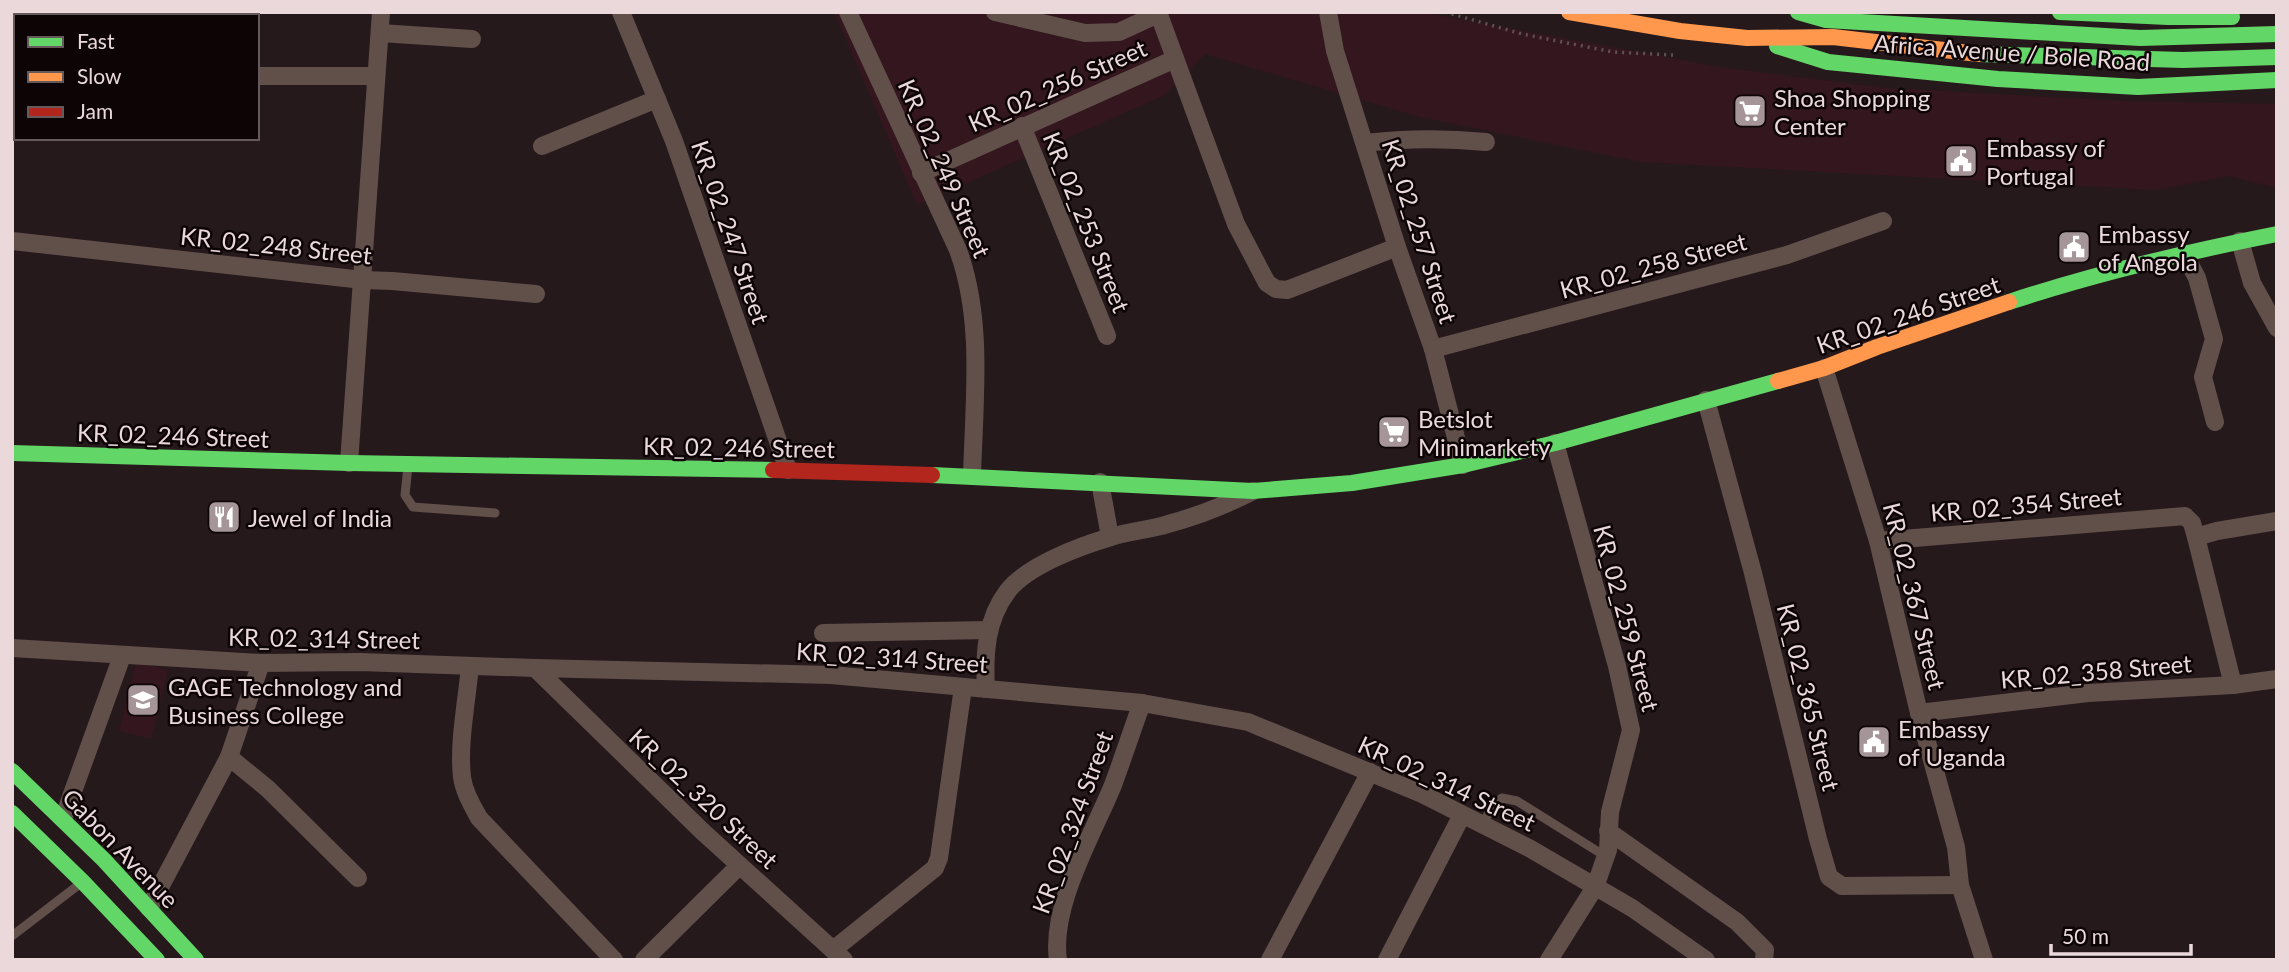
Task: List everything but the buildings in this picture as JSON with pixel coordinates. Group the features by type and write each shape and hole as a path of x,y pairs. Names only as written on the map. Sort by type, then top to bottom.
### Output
{"main road":[{"name":"Africa Avenue / Bole Road","path":"1569,12 1680,31 1747,38 1833,37 1980,54 2183,60 2277,57"},
{"name":"Africa Avenue / Bole Road","path":"1798,12 1826,20 2140,38 2277,34"},
{"name":"Africa Avenue / Bole Road","path":"2060,12 2168,17 2249,17"},
{"name":"Africa Avenue / Bole Road","path":"1747,38 1828,62 1998,79 2138,87 2277,80"},
{"name":"KR_02_246 Street","path":"12,453 349,464 972,475 1253,491 1352,483 1464,465 1555,443 1824,368 1877,346 2075,279 2277,234"},
{"name":"Gabon Avenue","path":"12,771 63,819 94,871 157,960"},
{"name":"Gabon Avenue","path":"12,813 149,908 196,960"}],"street":[{"path":"349,464 381,12"},
{"name":"KR_02_247 Street","path":"621,12 674,141 788,470"},
{"name":"KR_02_249 Street","path":"848,12 920,173 958,250 967,276 975,329 972,475"},
{"path":"995,12 1085,33 1119,32 1158,13 1236,224 1267,284 1276,289 1287,290 1397,247"},
{"name":"KR_02_257 Street","path":"1328,12 1335,51 1397,247 1433,349 1464,465"},
{"path":"380,33 472,39"},
{"name":"KR_02_256 Street","path":"920,173 1175,59"},
{"path":"259,76 376,76"},
{"path":"542,146 657,99"},
{"name":"KR_02_253 Street","path":"1021,126 1107,336"},
{"path":"1365,143 1412,138 1486,142"},
{"name":"KR_02_258 Street","path":"1433,349 1787,255 1882,221"},
{"name":"KR_02_248 Street","path":"12,241 363,280 536,295"},
{"path":"2240,241 2252,283 2277,328"},
{"path":"2185,253 2197,278 2214,339 2203,377 2215,422"},
{"name":"KR_02_367 Street","path":"1824,368 1878,541 1919,713 1956,847 1961,885 1984,960"},
{"name":"KR_02_365 Street","path":"1706,400 1737,508 1829,877 1842,886 1961,885"},
{"name":"KR_02_259 Street","path":"1549,960 1595,887 1608,850 1610,812 1631,730 1617,666 1555,443"},
{"path":"1100,482 1110,537"},
{"path":"986,689 985,664 989,630 999,604 1021,578 1045,564 1110,537 1165,526 1203,514 1253,491"},
{"name":"KR_02_354 Street","path":"1878,541 2178,515 2185,516 2192,523 2196,537"},
{"path":"2233,684 2196,537 2277,521"},
{"path":"823,633 989,630"},
{"name":"KR_02_314 Street","path":"12,648 261,663 360,662 831,675 1142,703 1248,722 1422,794 1529,848 1632,908 1702,959"},
{"path":"63,819 122,656"},
{"path":"149,908 229,757 261,663"},
{"path":"470,666 462,755 462,777 468,799 479,818 614,960"},
{"name":"KR_02_320 Street","path":"535,668 739,866 839,955"},
{"name":"KR_02_358 Street","path":"1919,713 2088,693 2277,679"},
{"path":"839,955 935,869 939,858 964,687"},
{"name":"KR_02_324 Street","path":"1058,960 1058,935 1073,876 1113,784 1142,703"},
{"path":"229,757 268,789 358,878"},
{"path":"1270,960 1370,772"},
{"path":"1387,960 1462,815"},
{"path":"1608,831 1737,922 1765,950 1764,960"},
{"path":"656,956 739,866"}],"lane":[{"path":"408,464 405,495 413,507 495,513"},
{"path":"1482,824 1502,798 1517,801 1605,856"},
{"path":"12,924 16,934 94,871"}],"shaded area":[{"path":"834,12 1420,12 1725,68 1887,88 2124,101 2277,104 2277,188 2229,176 2155,190 1641,162 1420,117 1205,54 1165,95 917,205"},
{"name":"GAGE Technology and Business College","path":"136,662 168,670 151,739 119,731"}],"traffic: fast":[{"path":"1798,12 1826,20 2140,38 2277,34"},
{"path":"2060,12 2232,17"},
{"path":"1777,46 1828,62 1998,79 2138,87 2277,80"},
{"path":"1978,54 2183,60 2277,57"},
{"path":"2009,302 2142,264 2277,234"},
{"path":"932,475 1253,491 1352,483 1463,465 1555,443 1778,381"},
{"path":"12,453 349,463 773,470"},
{"path":"12,771 104,860 196,960"},
{"path":"12,813 157,960"}],"traffic: slow":[{"path":"1569,12 1680,31 1747,38 1833,37 1978,54"},
{"path":"1778,381 1824,368 2009,302"}],"traffic: jam":[{"path":"773,470 932,475"}],"place":[{"name":"Shoa Shopping Center","path":"1750,111"},
{"name":"Embassy of Portugal","path":"1961,161"},
{"name":"Embassy of Angola","path":"2074,247"},
{"name":"Betslot Minimarkety","path":"1394,432"},
{"name":"Jewel of India","path":"224,517"},
{"name":"GAGE Technology and Business College","path":"143,700"},
{"name":"Embassy of Uganda","path":"1874,742"}]}
